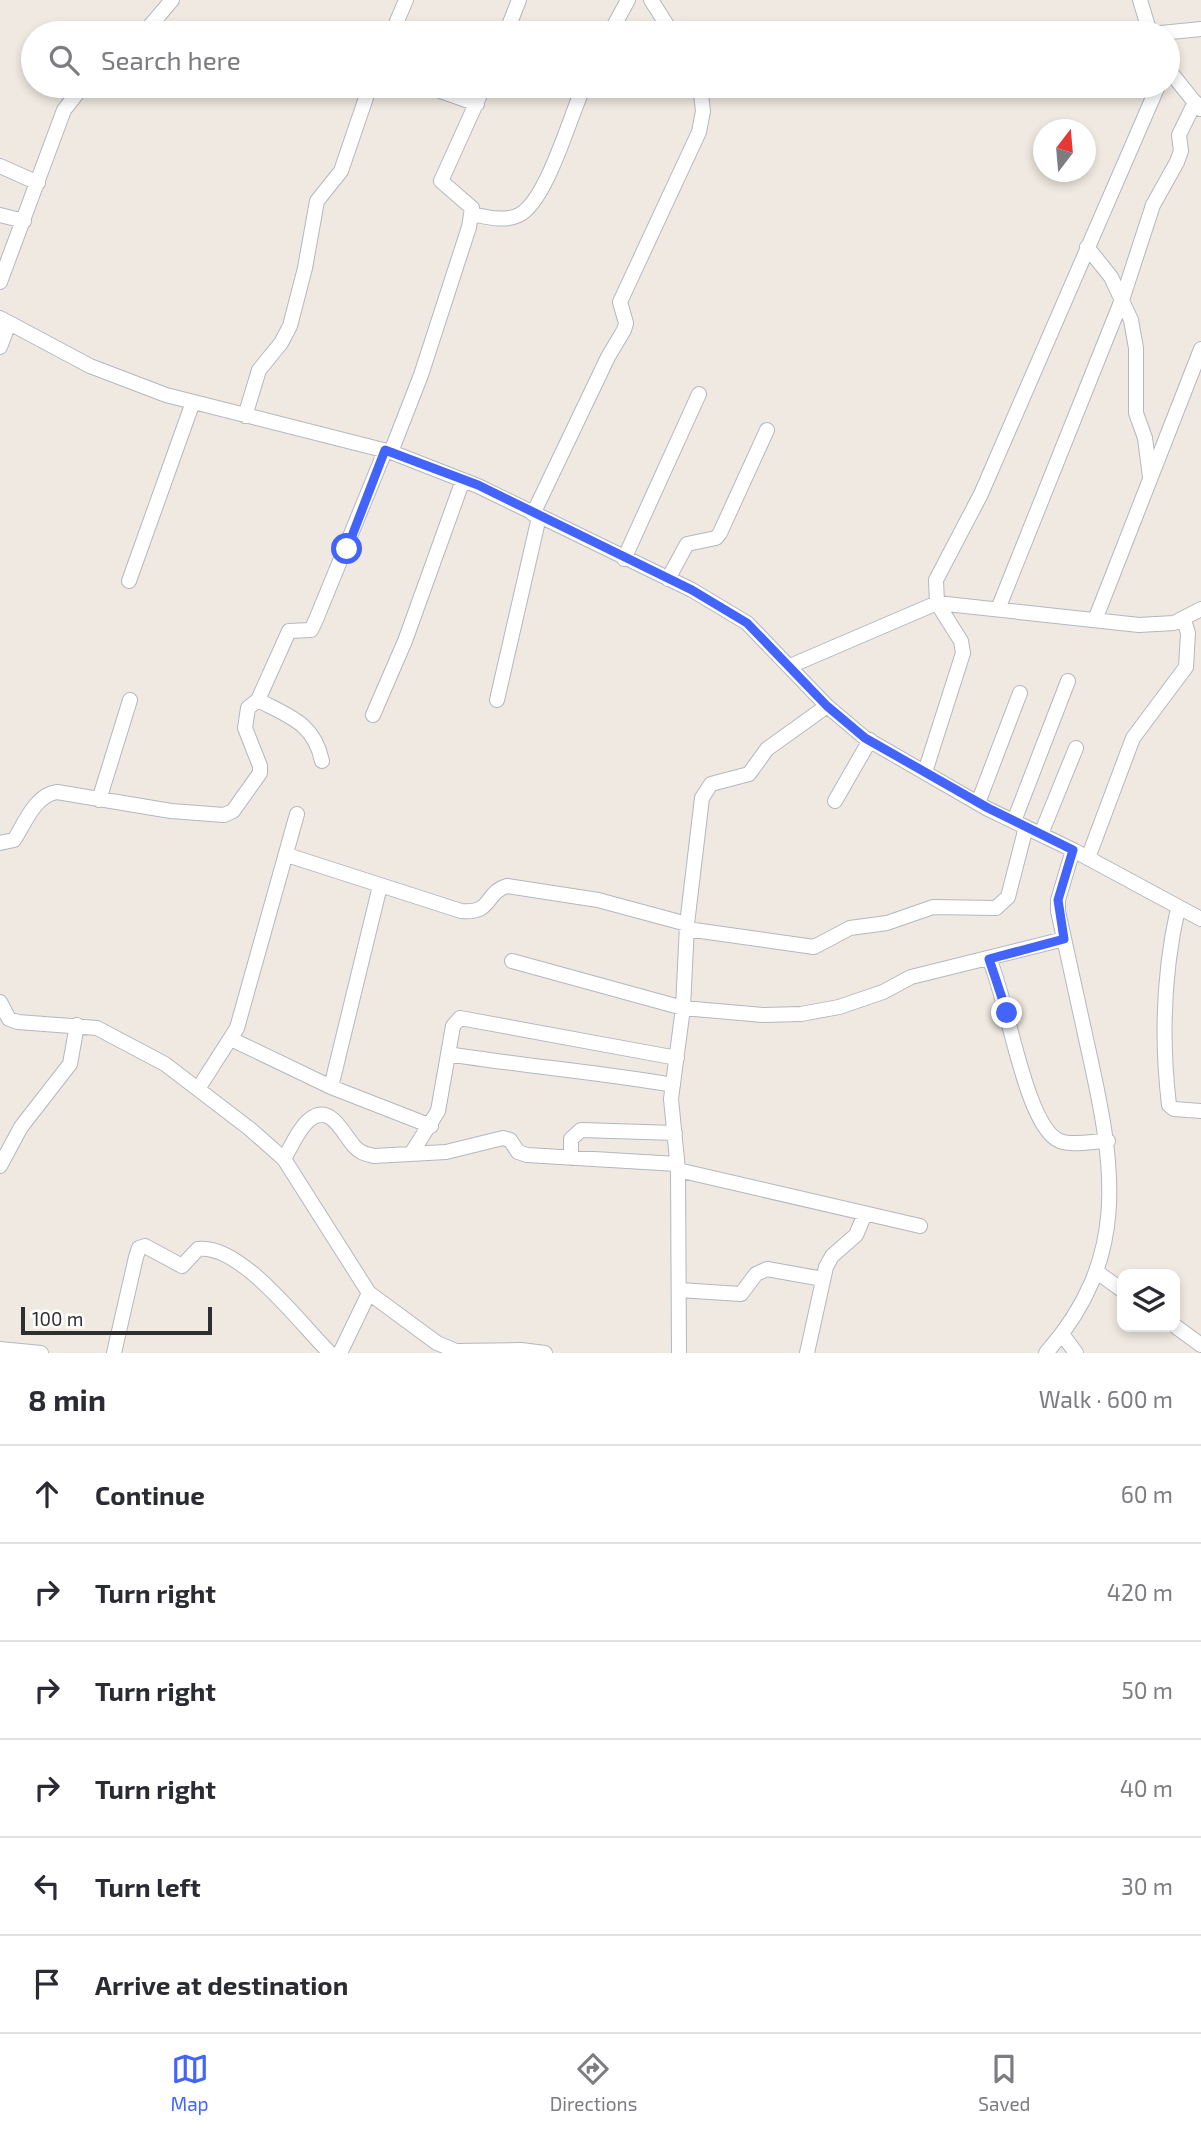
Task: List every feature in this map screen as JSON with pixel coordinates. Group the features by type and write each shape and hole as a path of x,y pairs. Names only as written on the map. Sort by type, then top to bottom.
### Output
{"street":[{"path":"154,21 172,0"},
{"path":"397,21 405,0"},
{"path":"511,21 519,0"},
{"path":"617,21 628,0"},
{"path":"651,0 664,21"},
{"path":"1140,0 1146,21"},
{"path":"1180,31 1201,29"},
{"path":"998,609 1122,297 1153,205 1181,150 1179,135 1182,122 1198,106 1180,84"},
{"path":"0,282 64,110 74,98"},
{"path":"245,416 259,370 281,343 290,326 305,268 317,201 341,171 366,98"},
{"path":"460,98 477,104"},
{"path":"0,843 14,840 37,802 47,793 57,792 171,811 224,815 233,811 260,774 260,766 247,737 245,715 248,708 258,700 289,631 311,630 316,622 424,365 471,214 469,204 441,181 479,98"},
{"path":"471,214 505,219 529,209 547,178 579,98"},
{"path":"497,700 536,516 608,356 624,330 626,323 620,302 699,132 704,111 702,98"},
{"path":"925,772 963,653 961,641 937,603 936,580 981,494 1153,98"},
{"path":"0,166 38,183"},
{"path":"0,215 24,221"},
{"path":"1087,247 1122,297 1136,348 1136,413 1144,438 1150,478"},
{"path":"0,347 5,321 90,366 193,402 388,451 463,480 668,579 747,623 827,706 870,740 978,803 1073,850 1201,919"},
{"path":"1096,621 1201,349"},
{"path":"624,559 699,394"},
{"path":"129,581 193,402"},
{"path":"668,579 687,544 716,538 720,533 767,430"},
{"path":"373,715 405,641 463,480"},
{"path":"790,666 937,603 1159,626 1184,620 1201,609"},
{"path":"1088,858 1133,738 1186,667 1188,633 1184,620"},
{"path":"287,855 436,905 475,912 484,908 499,888 507,886 598,900 687,927 814,947 850,928 887,923 933,907 996,908 1008,897 1020,824 1069,681"},
{"path":"978,803 1020,693"},
{"path":"99,800 130,700"},
{"path":"258,700 308,728 319,747 322,761"},
{"path":"679,1353 678,1167 671,1112 683,1008 687,927 698,825 706,788 719,780 749,774 767,749 827,706"},
{"path":"835,801 870,740"},
{"path":"1041,834 1076,748"},
{"path":"198,1090 231,1038 297,814"},
{"path":"1046,1353 1062,1334 1097,1272 1111,1201 1108,1141 1058,900 1073,850"},
{"path":"331,1087 380,886"},
{"path":"1178,908 1164,985 1167,1093 1169,1105 1174,1109 1201,1111"},
{"path":"512,961 683,1008 763,1016 801,1014 838,1007 883,992 911,978 1064,939"},
{"path":"989,959 1007,1013 1025,1087 1051,1135 1066,1143 1108,1141"},
{"path":"0,1002 9,1019 97,1028 165,1064 284,1159 369,1293 446,1350 521,1350 545,1353"},
{"path":"411,1154 438,1111 453,1026 460,1018 677,1058"},
{"path":"0,1167 21,1127 70,1065 77,1025"},
{"path":"231,1038 331,1087 431,1126"},
{"path":"448,1054 513,1064 595,1071 673,1085"},
{"path":"284,1159 309,1119 323,1115 337,1122 363,1153 446,1152 503,1138 510,1140 519,1152 527,1155 678,1167 920,1226"},
{"path":"570,1158 571,1139 581,1130 675,1133"},
{"path":"807,1353 823,1279 832,1256 856,1235 864,1213"},
{"path":"114,1353 136,1257 139,1248 145,1246 182,1266 198,1249 221,1253 289,1306 330,1353"},
{"path":"679,1290 741,1294 756,1275 766,1269 823,1279"},
{"path":"1097,1272 1117,1286"},
{"path":"340,1353 369,1293"},
{"path":"1180,1330 1201,1345"},
{"path":"1062,1334 1076,1353"},
{"path":"0,1349 41,1353"}],"route":[{"path":"347,549 385,450 478,485 573,535 692,590 747,623 827,706 865,738 988,808 1073,850 1058,900 1064,939 989,959 1007,1013"}]}
